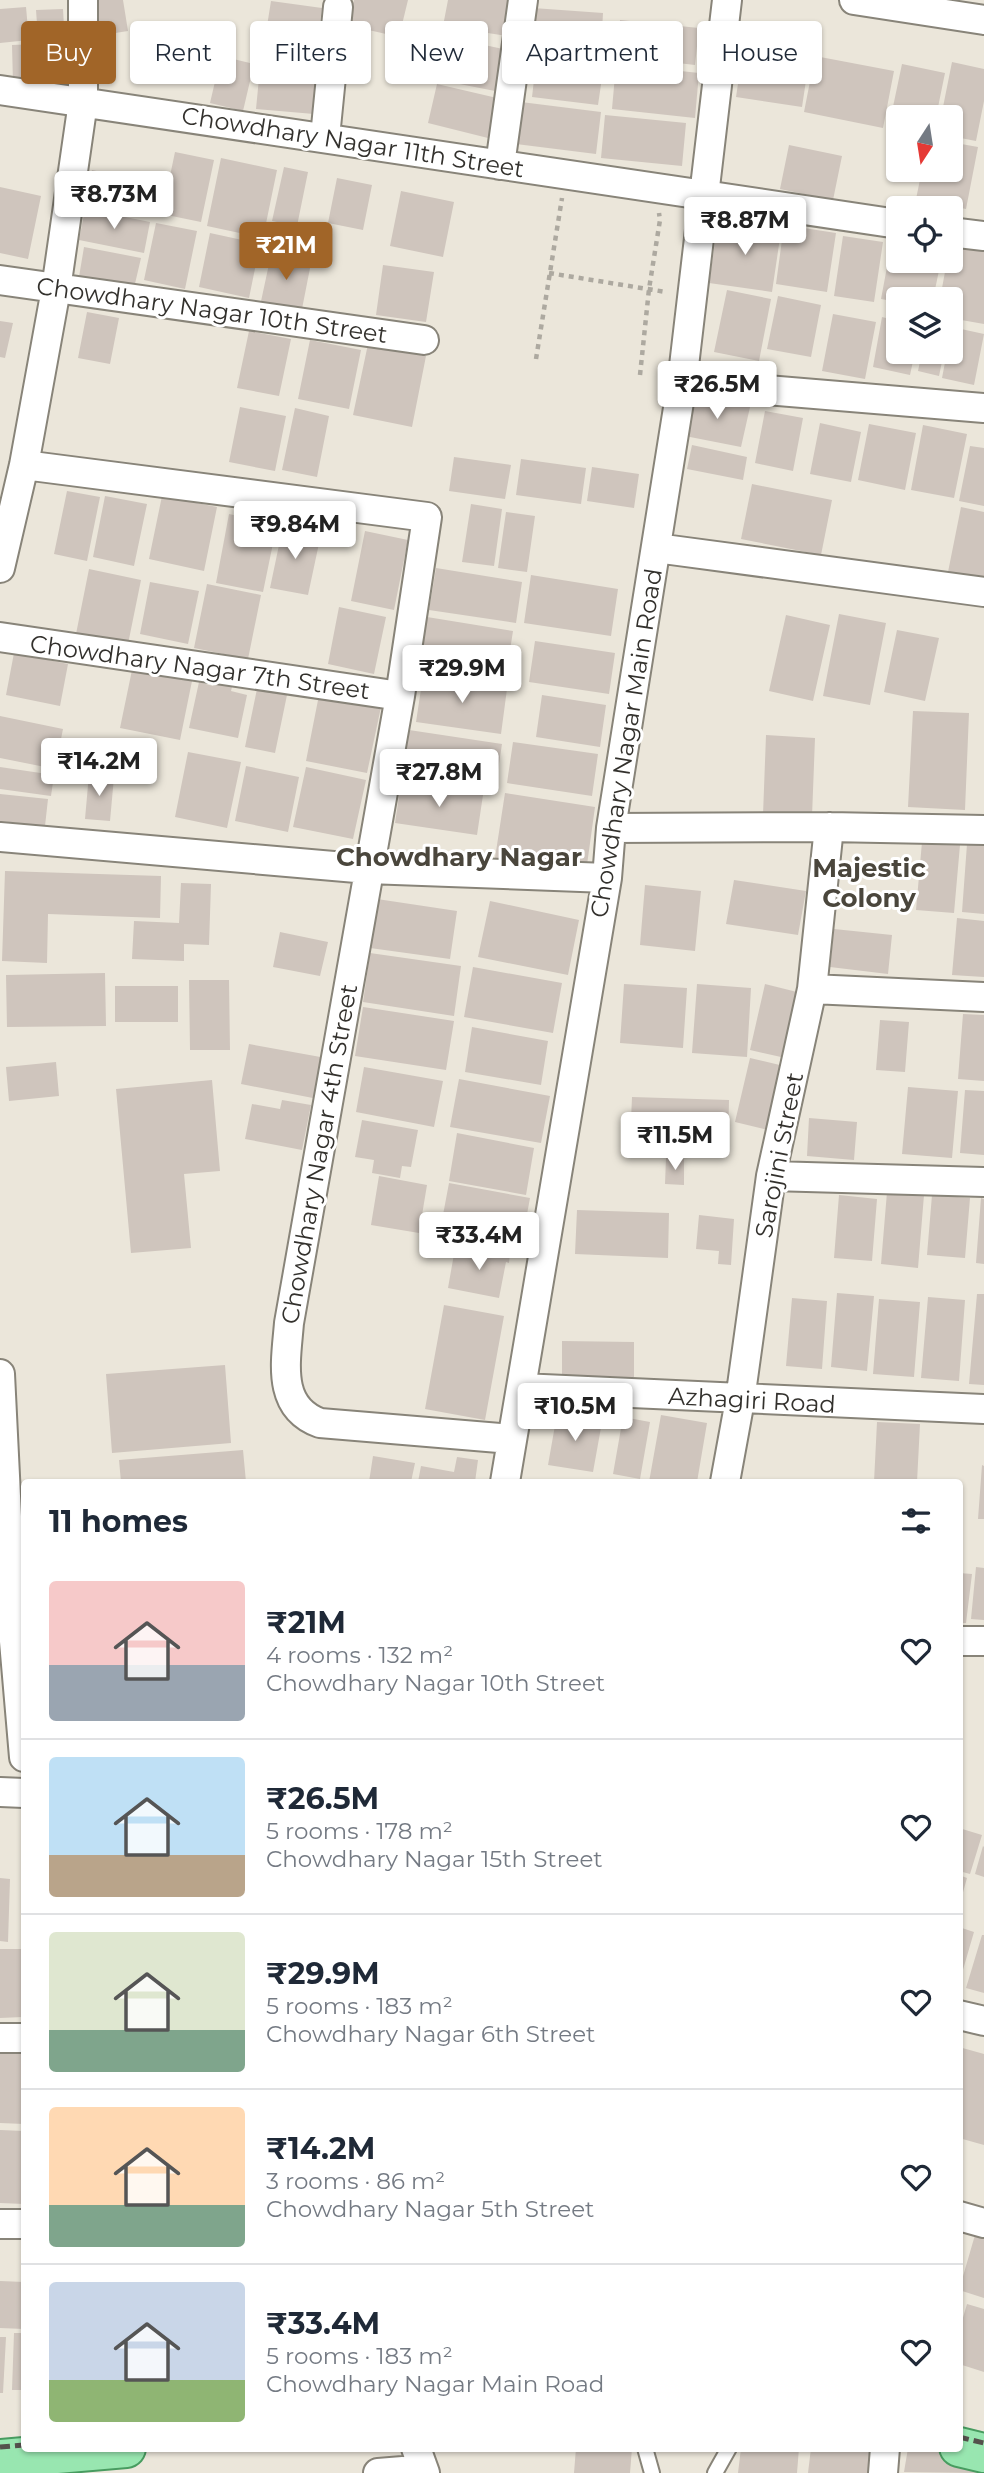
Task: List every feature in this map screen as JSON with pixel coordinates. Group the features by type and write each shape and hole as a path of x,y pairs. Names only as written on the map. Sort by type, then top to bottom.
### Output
{"main road":[{"path":"963,2431 984,2435"},
{"path":"963,2448 984,2453"},
{"path":"9,2452 81,2458 108,2452"}],"street":[{"path":"0,568 24,465 56,289 83,102 83,0"},
{"path":"500,165 523,0"},
{"name":"Chowdhary Nagar Main Road","path":"505,1479 607,878 611,828 682,383 727,0"},
{"path":"854,0 984,20"},
{"path":"325,137 338,7"},
{"name":"Chowdhary Nagar 11th Street","path":"0,90 886,222"},
{"path":"963,234 984,236"},
{"name":"Chowdhary Nagar 10th Street","path":"0,280 424,340"},
{"path":"682,383 984,408"},
{"name":"Chowdhary Nagar 4th Street","path":"24,465 427,517 400,696 289,1323 286,1360 288,1385 295,1407 306,1418 320,1423 511,1439"},
{"path":"656,548 984,592"},
{"name":"Chowdhary Nagar 7th Street","path":"0,637 400,696"},
{"path":"611,828 829,827 984,830"},
{"name":"Sarojini Street","path":"726,1479 740,1400 771,1177 812,989 829,827"},
{"path":"0,837 369,869 607,878"},
{"path":"812,989 984,997"},
{"path":"771,1177 984,1182"},
{"path":"0,1374 6,1617 21,1734"},
{"name":"Azhagiri Road","path":"521,1388 984,1409"},
{"path":"963,1640 984,1641"},
{"path":"0,1792 21,1793"},
{"path":"963,2016 984,2021"},
{"path":"0,2038 21,2038"},
{"path":"963,2217 984,2223"},
{"path":"0,2224 21,2224"},
{"path":"883,2473 885,2452"}],"lane":[{"path":"646,2452 652,2473"},
{"path":"715,2473 727,2452"}],"path":[{"path":"536,359 563,193"},
{"path":"640,375 660,220 654,207"},
{"path":"550,274 649,289"}],"building":[{"path":"90,0 123,0 128,31 116,33 116,21 94,21"},
{"path":"354,0 408,0 403,21 385,21 385,34 371,31 371,21 348,21"},
{"path":"448,0 513,0 510,21 502,21 502,35 488,33 488,21 444,21"},
{"path":"271,1 322,8 320,21 268,21"},
{"path":"26,7 27,21 21,21 21,41 0,43 0,9"},
{"path":"533,8 603,13 603,21 532,21"},
{"path":"63,9 64,21 37,21 36,10"},
{"path":"683,26 697,28 695,65 683,64"},
{"path":"12,45 21,45 21,83 13,83"},
{"path":"488,46 502,49 495,91 459,84 488,84"},
{"path":"822,57 894,71 883,128 804,112 810,84 822,84"},
{"path":"236,60 250,63 250,81 243,111 210,103 214,84 236,84"},
{"path":"952,62 984,69 984,101 976,141 963,138 963,105 943,105"},
{"path":"902,64 945,73 938,105 893,105"},
{"path":"683,71 697,73 695,118 612,109 614,84 683,84"},
{"path":"258,84 316,84 314,114 256,109"},
{"path":"437,84 497,98 488,138 428,123"},
{"path":"534,84 601,84 598,105 532,97"},
{"path":"738,84 805,84 802,107 736,97"},
{"path":"521,102 601,112 596,154 516,144"},
{"path":"605,115 686,123 682,166 601,158"},
{"path":"963,144 978,147 966,209 963,208 963,196 917,196 920,182 963,182"},
{"path":"789,145 842,156 833,200 780,189"},
{"path":"175,152 214,160 201,222 162,214"},
{"path":"221,158 277,170 263,238 207,226"},
{"path":"284,167 308,172 297,226 272,221"},
{"path":"92,170 157,184 151,217 85,204"},
{"path":"337,178 372,185 363,230 328,223"},
{"path":"0,187 41,196 28,259 0,253"},
{"path":"401,191 454,202 443,257 390,246"},
{"path":"85,209 150,222 144,253 79,240"},
{"path":"718,222 781,231 772,292 709,283"},
{"path":"156,223 197,231 185,289 144,280"},
{"path":"784,225 836,233 827,292 776,284"},
{"path":"210,233 260,244 249,298 199,287"},
{"path":"843,236 883,242 874,302 834,296"},
{"path":"963,246 984,250 984,324 963,320 963,287 942,287 945,273 963,273"},
{"path":"84,247 141,258 134,288 79,277"},
{"path":"272,250 312,258 301,314 260,306"},
{"path":"383,265 434,272 426,322 376,315"},
{"path":"886,272 938,273 936,287 886,287 886,300 881,299"},
{"path":"727,290 771,299 759,361 714,352"},
{"path":"778,296 821,305 811,357 767,349"},
{"path":"87,312 119,318 110,364 78,358"},
{"path":"833,314 876,322 865,379 822,371"},
{"path":"882,317 886,318 886,364 912,364 910,375 873,367"},
{"path":"0,321 13,323 5,358 0,357"},
{"path":"963,329 984,334 974,385 942,378 945,364 963,364"},
{"path":"249,331 291,339 279,396 237,388"},
{"path":"310,340 361,350 349,409 298,399"},
{"path":"368,344 426,356 412,427 353,415"},
{"path":"919,364 942,364 939,376 918,371"},
{"path":"692,395 750,407 741,447 685,436"},
{"path":"240,407 286,416 275,471 229,462"},
{"path":"295,408 329,416 317,477 282,470"},
{"path":"765,411 803,418 793,471 755,463"},
{"path":"820,423 861,432 851,482 810,474"},
{"path":"869,424 916,433 905,490 858,480"},
{"path":"923,425 967,434 954,498 911,490"},
{"path":"692,445 747,457 743,480 687,469"},
{"path":"970,446 984,448 984,506 959,501"},
{"path":"454,457 511,465 505,499 449,491"},
{"path":"521,459 586,468 581,504 516,495"},
{"path":"592,467 639,474 634,508 587,501"},
{"path":"752,484 832,500 821,555 741,539"},
{"path":"67,491 100,497 87,561 54,554"},
{"path":"105,496 147,504 134,566 93,557"},
{"path":"162,496 217,507 204,571 149,559"},
{"path":"471,504 502,509 494,566 462,562"},
{"path":"961,507 984,512 984,584 947,577"},
{"path":"506,512 535,516 527,572 498,568"},
{"path":"229,514 277,524 263,592 216,583"},
{"path":"283,526 321,534 308,595 270,588"},
{"path":"365,531 408,540 394,610 351,601"},
{"path":"436,568 522,582 516,623 429,610"},
{"path":"89,569 141,580 128,644 76,634"},
{"path":"531,575 618,589 611,636 524,623"},
{"path":"150,582 199,591 188,644 140,634"},
{"path":"207,584 261,595 248,659 194,648"},
{"path":"339,607 386,617 374,674 328,664"},
{"path":"839,614 886,623 870,705 823,696"},
{"path":"786,615 830,625 813,701 769,691"},
{"path":"427,617 513,631 506,676 421,663"},
{"path":"897,630 939,638 925,701 884,692"},
{"path":"535,641 615,653 609,694 529,682"},
{"path":"14,653 68,664 60,706 6,695"},
{"path":"132,670 192,681 180,740 120,728"},
{"path":"423,676 507,689 501,734 416,722"},
{"path":"215,679 233,683 231,691 247,695 238,738 189,728 199,682 213,686"},
{"path":"257,689 287,695 275,753 245,747"},
{"path":"319,695 381,707 367,773 306,761"},
{"path":"542,695 606,705 600,747 536,737"},
{"path":"913,711 969,713 965,810 908,807"},
{"path":"0,716 63,729 55,769 0,758"},
{"path":"409,730 502,744 495,790 402,776"},
{"path":"766,735 815,738 812,817 763,815"},
{"path":"513,742 598,754 592,796 507,783"},
{"path":"188,752 241,762 227,828 175,817"},
{"path":"246,766 299,777 288,832 235,821"},
{"path":"0,767 54,775 51,796 0,789"},
{"path":"306,767 366,780 353,839 293,827"},
{"path":"89,774 114,777 110,821 85,819"},
{"path":"401,783 483,795 477,835 395,823"},
{"path":"505,793 595,807 586,872 495,858"},
{"path":"0,794 48,799 45,826 0,821"},
{"path":"922,842 960,845 954,913 916,910"},
{"path":"967,844 984,845 984,914 962,912"},
{"path":"5,871 161,876 160,918 48,914 47,963 2,961"},
{"path":"734,880 806,891 798,935 726,924"},
{"path":"181,883 211,884 209,945 184,944 184,961 132,959 134,921 179,923"},
{"path":"645,885 701,891 695,951 640,945"},
{"path":"377,899 457,911 450,959 370,948"},
{"path":"490,901 579,920 568,975 478,957"},
{"path":"957,918 984,921 984,977 952,975"},
{"path":"834,929 892,935 888,974 830,967"},
{"path":"280,932 328,942 320,976 273,967"},
{"path":"370,953 461,966 454,1016 363,1002"},
{"path":"473,967 562,983 553,1033 464,1017"},
{"path":"105,973 106,1026 7,1027 6,975"},
{"path":"189,980 229,980 230,1050 190,1050"},
{"path":"624,984 687,988 683,1048 620,1043"},
{"path":"697,984 751,988 747,1057 692,1053"},
{"path":"765,984 797,992 781,1057 750,1050"},
{"path":"115,986 178,986 178,1022 115,1022"},
{"path":"363,1007 454,1021 446,1070 355,1056"},
{"path":"963,1014 984,1015 984,1081 958,1079"},
{"path":"880,1020 909,1022 905,1072 876,1070"},
{"path":"472,1027 548,1041 541,1085 465,1072"},
{"path":"249,1044 326,1058 318,1099 241,1084"},
{"path":"750,1058 784,1066 768,1130 735,1122"},
{"path":"56,1062 59,1096 9,1101 6,1067"},
{"path":"364,1067 443,1081 434,1127 356,1112"},
{"path":"459,1079 550,1096 541,1143 450,1127"},
{"path":"212,1080 220,1171 184,1174 191,1248 131,1253 116,1089"},
{"path":"908,1087 958,1091 952,1158 902,1154"},
{"path":"965,1090 984,1091 984,1155 960,1153"},
{"path":"632,1097 729,1100 728,1146 630,1143"},
{"path":"282,1100 311,1105 302,1150 245,1139 252,1104 280,1109"},
{"path":"809,1118 857,1122 854,1160 807,1156"},
{"path":"362,1120 418,1130 411,1167 402,1166 400,1178 372,1173 374,1160 355,1157"},
{"path":"457,1133 534,1148 526,1195 449,1181"},
{"path":"666,1158 684,1159 684,1185 665,1184"},
{"path":"379,1176 427,1185 419,1233 371,1225"},
{"path":"449,1183 530,1198 525,1225 519,1224 515,1250 439,1236"},
{"path":"887,1192 924,1195 918,1268 881,1264"},
{"path":"839,1195 877,1199 872,1261 834,1258"},
{"path":"932,1195 970,1198 965,1258 927,1255"},
{"path":"981,1198 984,1199 984,1264 976,1263"},
{"path":"577,1210 669,1213 668,1258 575,1254"},
{"path":"699,1215 734,1219 731,1265 718,1264 719,1251 696,1249"},
{"path":"464,1246 510,1254 499,1298 448,1288 454,1254 463,1255"},
{"path":"837,1293 874,1296 867,1371 831,1367"},
{"path":"977,1294 984,1294 984,1385 969,1384"},
{"path":"928,1297 965,1300 959,1381 921,1378"},
{"path":"792,1298 827,1301 822,1369 786,1366"},
{"path":"879,1299 920,1302 914,1377 873,1374"},
{"path":"444,1305 504,1316 485,1420 425,1409"},
{"path":"562,1341 634,1342 634,1377 562,1376"},
{"path":"225,1365 231,1443 112,1453 106,1374"},
{"path":"557,1414 602,1422 593,1472 548,1465"},
{"path":"661,1415 707,1423 698,1479 650,1479"},
{"path":"623,1417 650,1422 640,1479 613,1474"},
{"path":"877,1422 920,1424 917,1479 874,1479"},
{"path":"243,1450 246,1479 121,1479 119,1460"},
{"path":"373,1456 415,1463 412,1479 369,1479"},
{"path":"457,1457 478,1460 475,1479 419,1479 421,1466 454,1472"},
{"path":"982,1465 984,1519 978,1519"},
{"path":"976,1567 984,1568 984,1620 971,1619"},
{"path":"963,1573 972,1574 966,1623 963,1623"},
{"path":"963,1829 982,1835 970,1874 963,1872"},
{"path":"984,1847 984,1877 975,1874"},
{"path":"963,1876 967,1878 963,1892"},
{"path":"0,1878 10,1879 8,1942 0,1941"},
{"path":"963,1928 974,1932 963,1970"},
{"path":"984,1935 984,1993 966,1988"},
{"path":"0,1949 21,1949 21,2017 0,2018"},
{"path":"963,2048 984,2054 984,2145 963,2139"},
{"path":"0,2051 21,2052 21,2124 0,2123"},
{"path":"0,2130 21,2131 21,2204 0,2203"},
{"path":"975,2235 984,2237 984,2298 963,2291 963,2276"},
{"path":"0,2281 21,2282 21,2329 0,2328"},
{"path":"967,2304 984,2309 984,2372 963,2365 963,2318"},
{"path":"14,2333 21,2333 21,2390 12,2390"},
{"path":"0,2337 6,2337 3,2393 0,2393"},
{"path":"576,2452 632,2452 630,2473 574,2473"},
{"path":"741,2452 799,2452 797,2473 738,2473"},
{"path":"811,2452 878,2452 875,2473 808,2473"},
{"path":"907,2452 951,2452 982,2457 980,2473 904,2472"}],"railway":[{"path":"963,2438 984,2443"},
{"path":"0,2447 21,2445"}],"district":[{"name":"Chowdhary Nagar","path":"459,857"},
{"name":"Majestic Colony","path":"869,883"}]}
